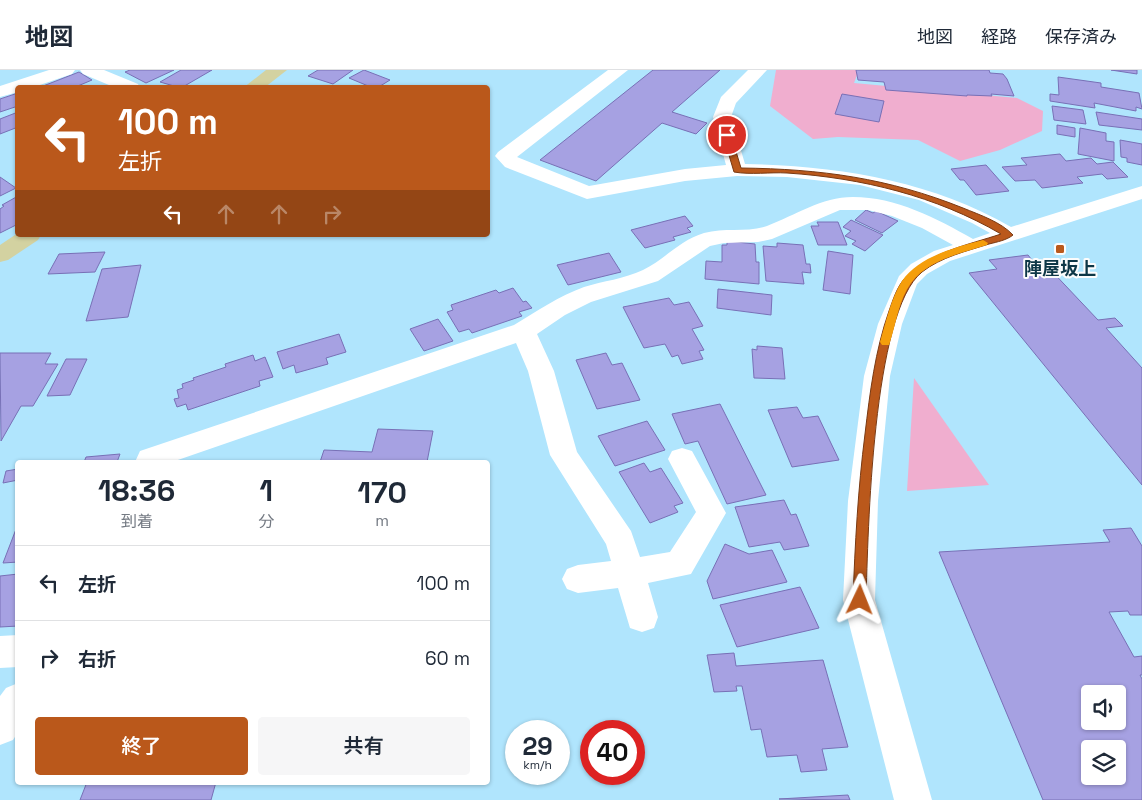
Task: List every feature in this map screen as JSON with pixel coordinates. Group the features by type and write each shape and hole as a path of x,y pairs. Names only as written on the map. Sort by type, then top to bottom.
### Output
{"main road":[{"path":"256,85 278,70"},
{"path":"0,255 27,237"}],"street":[{"path":"21,85 66,70"},
{"path":"88,70 125,85"},
{"path":"619,70 505,156 512,163 586,193 685,175 737,170 788,171 861,179 926,196 980,218 1009,235"},
{"path":"737,170 722,117 727,101 758,70"},
{"path":"0,92 15,87"},
{"path":"913,800 865,626 860,600 863,501 877,376 890,324 900,294 907,281 920,269 942,256 1142,192"},
{"path":"149,460 523,332 564,304 594,292 638,281 652,275 680,253 697,243 711,238 762,235 818,209 837,204 868,204 894,209 914,216 972,246"},
{"path":"523,332 541,371 564,455 620,540 642,617"},
{"path":"578,579 630,573 680,564 711,513 682,460"},
{"path":"0,652 15,651"},
{"path":"0,727 15,704"}],"shaded area":[{"path":"776,70 859,70 854,83 1017,98 1043,111 1042,131 1000,150 960,161 918,140 838,137 813,139 770,106"},
{"path":"914,378 989,485 907,491"}],"building":[{"path":"130,70 174,70 146,83 125,72"},
{"path":"181,70 212,70 186,85 170,85 160,82"},
{"path":"318,70 353,70 333,84 308,76"},
{"path":"364,70 390,80 382,85 366,85 349,78"},
{"path":"653,70 720,70 672,112 707,123 696,134 662,123 596,181 540,160"},
{"path":"856,70 989,70 990,73 1003,74 1014,96 991,94 992,96 967,96 886,90 884,82 858,80"},
{"path":"1111,70 1137,70 1137,74"},
{"path":"79,72 92,80 80,85 46,85"},
{"path":"1058,77 1101,83 1101,87 1139,93 1142,109 1136,107 1136,111 1094,103 1095,108 1050,101 1050,94 1059,95"},
{"path":"15,94 15,107 0,112 0,99"},
{"path":"842,94 884,101 879,122 835,114"},
{"path":"1052,106 1083,110 1086,124 1054,120"},
{"path":"1096,112 1142,119 1142,130 1099,125"},
{"path":"15,113 15,128 0,134 0,119"},
{"path":"1057,125 1075,128 1075,137 1057,134"},
{"path":"1080,128 1106,133 1106,141 1114,142 1114,161 1078,154"},
{"path":"1120,140 1142,144 1142,165 1127,162 1127,158 1121,157"},
{"path":"1060,154 1066,161 1091,158 1097,164 1113,162 1128,177 1107,179 1102,174 1077,177 1083,183 1042,188 1035,180 1015,181 1002,167 1027,165 1021,158"},
{"path":"986,165 1009,191 976,195 964,180 960,180 951,169"},
{"path":"0,177 15,188 0,196"},
{"path":"15,198 15,226 0,233 0,209 4,206 2,205"},
{"path":"866,210 873,213 876,211 898,221 882,233 855,220"},
{"path":"685,216 693,226 687,228 691,232 673,237 675,240 645,248 631,230"},
{"path":"851,220 883,235 865,251 852,244 856,241 845,236 851,231 843,227"},
{"path":"817,222 838,222 847,245 818,245 811,226 819,226"},
{"path":"727,241 755,244 756,262 759,262 759,284 705,279 706,261 722,262 722,245 727,245"},
{"path":"777,243 803,245 806,264 810,264 811,273 802,272 804,284 766,281 763,246 777,247"},
{"path":"828,251 853,255 850,294 823,290"},
{"path":"105,252 95,272 48,274 59,254"},
{"path":"609,253 621,272 568,285 557,265"},
{"path":"1028,255 1032,260 1037,259 1043,266 1047,266 1098,320 1115,318 1123,326 1106,328 1142,368 1142,485 969,273 997,269 989,260"},
{"path":"141,265 128,317 86,321 102,269"},
{"path":"513,288 523,302 526,301 532,308 519,312 522,316 472,333 469,329 459,332 447,312 453,310 451,305 496,290 499,293"},
{"path":"718,289 772,295 771,315 717,308"},
{"path":"669,298 674,305 689,302 703,326 692,329 704,350 699,351 703,359 682,364 678,355 672,357 665,344 644,348 623,307"},
{"path":"438,319 453,341 424,351 410,329"},
{"path":"339,334 346,352 326,358 328,364 296,373 294,365 283,369 277,352"},
{"path":"757,346 782,348 785,379 754,378 752,349 757,350"},
{"path":"0,353 51,353 45,364 58,364 33,406 21,406 1,441"},
{"path":"606,353 612,365 622,363 640,400 597,409 576,360"},
{"path":"253,355 255,361 265,357 273,377 259,381 260,386 188,410 186,404 177,407 174,399 179,398 177,390 183,388 182,384 194,380 193,378 226,367 225,364"},
{"path":"66,359 87,359 70,395 47,396"},
{"path":"720,404 766,495 727,504 698,441 685,444 672,414"},
{"path":"797,407 803,418 818,416 839,460 792,467 768,410"},
{"path":"647,421 665,450 615,466 598,436"},
{"path":"378,429 433,431 427,460 321,460 324,450 372,452"},
{"path":"120,454 118,460 85,460 86,457"},
{"path":"644,463 650,472 661,468 683,503 674,506 678,512 650,523 619,472"},
{"path":"15,470 15,481 3,483 6,471"},
{"path":"784,500 791,515 796,514 809,546 784,550 780,542 749,547 735,507"},
{"path":"1131,528 1142,546 1142,615 1130,615 1128,611 1109,612 1134,657 1142,656 1142,675 1140,675 1142,679 1142,800 1043,800 939,552 1110,542 1103,530"},
{"path":"15,532 15,562 3,563"},
{"path":"725,544 749,554 772,550 787,582 713,599 707,581"},
{"path":"15,574 15,626 0,627 0,576"},
{"path":"800,587 819,628 737,647 720,605"},
{"path":"734,653 736,666 823,660 848,747 822,749 827,770 801,772 797,755 767,757 761,729 751,730 742,686 736,686 737,691 714,692 707,655"},
{"path":"86,785 215,785 211,800 80,800"},
{"path":"848,795 850,800 779,799"}],"slow traffic":[{"path":"885,342 900,294 907,281 920,269 942,256 983,243"}],"place":[{"name":"陣屋坂上","path":"1060,249"}],"route":[{"path":"727,135 737,170 788,171 861,179 926,196 980,218 1009,235 942,256 920,269 907,281 900,294 890,324 877,376 863,501 860,600"}]}
